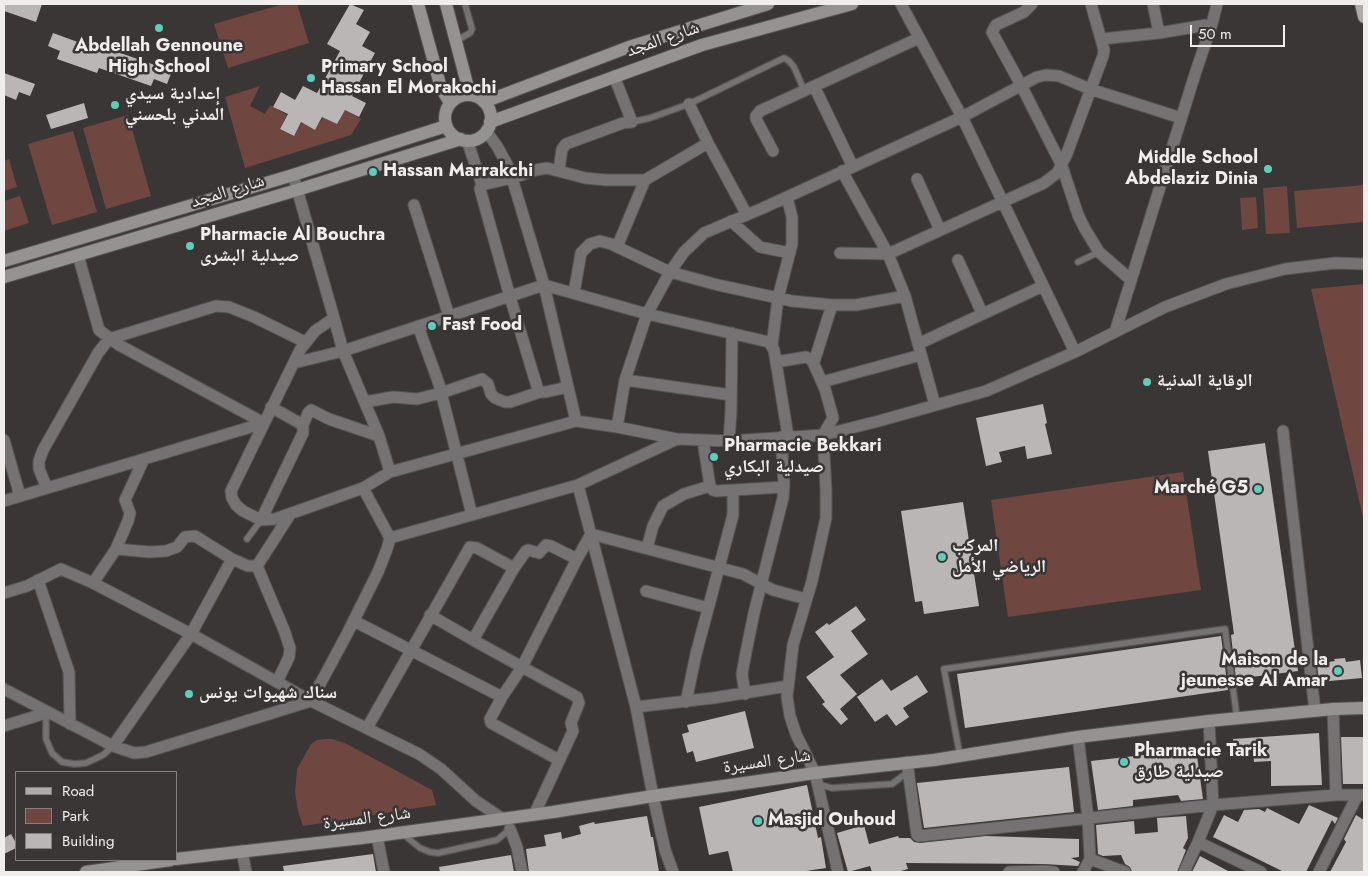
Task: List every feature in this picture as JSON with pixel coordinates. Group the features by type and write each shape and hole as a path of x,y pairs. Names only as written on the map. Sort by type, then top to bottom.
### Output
{"main road":[{"path":"418,4 441,88 450,104"},
{"path":"446,4 470,95"},
{"name":"شارع المجد","path":"484,102 629,47 740,8 768,4"},
{"name":"شارع المجد","path":"488,127 614,76 702,45 852,4"},
{"path":"1361,4 1364,17"},
{"path":"470,95 480,98 484,102 490,115 488,127 481,136 464,140 451,132 446,126 446,110 459,97 470,95"},
{"name":"شارع المجد","path":"4,262 293,175 446,126"},
{"name":"شارع المجد","path":"4,277 464,140"},
{"name":"شارع المسيرة","path":"178,859 377,836 534,815 652,796 816,779 908,767 960,756 1078,737 1237,718 1364,708"},
{"path":"86,872 165,861"}],"street":[{"path":"901,4 962,117 1075,352"},
{"path":"1032,4 1024,12 996,25 992,32 1062,166 1078,216 1099,252 1131,280"},
{"path":"840,253 888,254 1003,200 1044,183 1057,173 1062,166 1103,56 1104,50 1091,4"},
{"path":"1153,4 1159,33"},
{"path":"1115,332 1217,4"},
{"path":"1101,38 1159,33 1212,24"},
{"path":"773,151 756,119 757,114 765,108 919,38"},
{"path":"617,427 625,380 647,314 670,272 684,252 704,233 962,117 1037,77 1053,75 1181,118"},
{"path":"559,170 562,149 566,144 623,123 632,122 614,76"},
{"path":"809,88 888,254 905,296 935,405"},
{"path":"689,104 747,214"},
{"path":"488,127 504,157 512,178 544,285 576,421"},
{"path":"464,140 482,185 480,194 540,392"},
{"path":"482,185 547,168 585,178 645,180 708,143"},
{"path":"293,175 343,351 379,436 390,472"},
{"path":"917,179 940,230"},
{"path":"618,247 645,180"},
{"path":"745,694 742,674 746,652 780,516 784,487 784,437 776,362 772,346 778,298 790,253 793,231 787,197"},
{"path":"414,205 449,316"},
{"path":"731,221 760,247 790,253"},
{"path":"574,293 581,253 590,244 600,241 618,247 670,272 778,298 832,305 870,303 905,296"},
{"path":"78,255 99,330 109,339 264,423"},
{"path":"958,260 982,313"},
{"path":"334,318 305,342 271,407 231,491 232,498 242,511 261,520 275,519 364,488 390,472 576,421 617,427 677,440 729,441 823,435 986,391 1075,352 1165,307 1199,293 1253,276 1335,263 1364,264"},
{"path":"294,363 343,351 544,285 647,314 765,340 772,346"},
{"path":"822,382 920,349 982,313 1044,286"},
{"path":"814,362 832,305"},
{"path":"47,488 39,468 41,456 98,353 109,339 216,306 228,307 254,317 305,342"},
{"path":"418,326 442,393 472,515"},
{"path":"729,441 732,333"},
{"path":"776,362 806,357 814,362 833,418 823,435 826,518 794,645 787,697 790,716 796,734 816,779 838,872"},
{"path":"365,402 393,397 417,398 442,393 482,379 488,384 491,394 495,398 505,402 540,392 568,387"},
{"path":"625,380 731,395"},
{"path":"271,407 303,425"},
{"path":"261,520 303,433 303,425 311,410 329,419 379,436"},
{"path":"4,501 264,423"},
{"path":"1283,431 1315,711"},
{"path":"4,440 20,496"},
{"path":"390,538 578,485 677,440"},
{"path":"703,441 710,486 716,491 784,487"},
{"path":"93,583 116,549 128,521 130,513 125,500 144,459"},
{"path":"578,485 636,707 652,796 673,872"},
{"path":"647,548 663,506 684,494 710,486"},
{"path":"4,689 113,746 134,753 146,752 311,701 378,572 390,538 364,488"},
{"path":"686,702 708,608 734,515 733,490"},
{"path":"257,566 291,513"},
{"path":"591,534 743,574 773,590 806,599"},
{"path":"559,760 491,723 490,719 522,667 591,534"},
{"path":"116,549 149,552 166,551 177,547 186,537 195,536 232,559 248,566 257,566"},
{"path":"473,640 514,568 526,551 539,553 546,545 577,558"},
{"path":"367,728 470,547 478,548 514,568"},
{"path":"113,746 191,634 232,559"},
{"path":"257,566 290,648 289,657 277,682"},
{"path":"4,593 27,586 61,569 93,583 191,634 311,701 419,754 441,770 476,802 503,818"},
{"path":"38,580 69,672 70,724"},
{"path":"646,591 708,608"},
{"path":"430,615 577,697 579,703 571,723 573,731 534,815"},
{"path":"354,621 502,697"},
{"path":"636,707 745,694 788,686"},
{"path":"1333,709 1336,795"},
{"path":"4,726 46,712"},
{"path":"1184,872 1213,805 1209,721"},
{"path":"1078,737 1088,818 1090,859 1083,872"},
{"path":"908,767 919,836 1213,805 1336,795 1361,796 1319,872"},
{"path":"510,830 517,847 522,872"},
{"path":"377,836 384,872"},
{"path":"1198,842 1261,872"},
{"path":"242,851 246,872"},
{"path":"1090,859 1125,872"},
{"path":"1009,872 1043,870 1054,872"}],"lane":[{"path":"456,41 470,33 472,29 465,4"},
{"path":"632,122 650,118 689,104 784,58 794,67 809,88"},
{"path":"1078,262 1099,252"},
{"path":"247,539 261,520"},
{"path":"960,756 944,669 1226,629 1237,718"},
{"path":"46,712 46,739 52,752 62,762 86,763 103,755 113,746"},
{"path":"816,779 832,788 892,784 908,767"},
{"path":"401,832 420,848 438,853 497,840 510,830 517,817"}],"green space":[{"path":"283,4 297,4 309,43 228,68 214,24"},
{"path":"260,86 250,106 265,114 270,105 287,115 280,129 293,136 302,122 315,130 323,117 337,124 344,110 338,88 353,95 345,110 361,119 351,135 245,168 225,97"},
{"path":"128,115 151,196 106,209 83,128"},
{"path":"73,131 97,212 52,225 28,144"},
{"path":"9,159 17,187 4,191 4,161"},
{"path":"1364,185 1364,222 1297,228 1294,191"},
{"path":"1287,186 1290,233 1266,234 1263,188"},
{"path":"20,196 29,223 4,231 4,201"},
{"path":"1256,197 1258,228 1242,230 1240,198"},
{"path":"1364,284 1364,522 1311,289"},
{"path":"1183,472 1201,590 1008,617 991,500"},
{"path":"325,739 345,743 432,790 436,805 303,826 295,793 297,769 311,744 317,740"}],"building":[{"path":"4,4 42,4 36,22 4,11"},
{"path":"350,4 364,10 356,24 370,32 362,46 375,53 352,96 366,103 359,117 345,110 337,124 322,117 315,130 301,122 294,136 280,129 288,114 273,107 281,92 295,100 303,86 317,93 340,51 327,44"},
{"path":"53,33 108,53 109,49 172,71 167,84 154,79 151,86 99,68 97,73 57,59 60,51 48,46"},
{"path":"4,73 35,84 30,96 19,92 16,100 4,95"},
{"path":"84,103 88,118 51,129 46,115"},
{"path":"1043,404 1047,423 1045,424 1052,454 1027,459 1025,446 999,452 1002,462 986,466 976,418"},
{"path":"1265,443 1298,671 1236,679 1231,635 1234,634 1208,451"},
{"path":"963,502 979,606 924,614 922,601 915,602 901,511"},
{"path":"856,606 866,620 851,631 868,654 840,675 857,694 840,709 848,719 841,725 822,704 825,702 806,677 834,657 815,632 827,623 829,625"},
{"path":"1221,636 1228,690 965,728 957,674"},
{"name":"Maison de la jeunesse Al Amar","path":"1345,658 1346,662 1360,660 1362,678 1319,682 1317,664"},
{"path":"917,675 928,692 903,708 909,717 896,726 887,714 875,722 857,697 882,679 891,691"},
{"path":"745,711 754,748 696,762 693,751 687,753 682,734 689,732 687,725"},
{"path":"1319,733 1322,785 1271,786 1271,761 1254,762 1253,749 1233,750 1233,739"},
{"path":"1341,737 1364,737 1364,784 1343,784"},
{"path":"1196,749 1203,799 1181,801 1178,795 1133,800 1133,806 1098,810 1091,761"},
{"path":"1069,767 1074,812 924,828 917,783"},
{"name":"Masjid Ouhoud","path":"807,785 818,838 821,837 826,868 800,872 733,872 728,851 709,855 699,807"},
{"path":"1309,805 1338,818 1335,824 1332,820 1306,872 1284,872 1213,837 1224,815 1238,822 1244,810 1259,809 1265,812 1267,808 1299,824"},
{"path":"1356,815 1364,820 1364,872 1330,872 1346,842 1344,839"},
{"path":"647,816 659,872 529,872 526,849 546,846 544,835 561,832 562,839 581,834 579,826 594,822 595,824"},
{"path":"1186,816 1188,838 1183,848 1186,850 1177,872 1132,872 1130,867 1125,864 1121,855 1103,856 1098,854 1096,825 1134,821 1135,834 1158,832 1157,818"},
{"path":"864,825 869,844 898,836 899,838 910,838 914,842 920,843 986,836 1079,839 1079,857 1071,858 1080,862 1078,866 906,863 908,869 897,872 872,872 870,866 848,872 837,833"},
{"path":"11,834 15,841 15,848 4,854 4,838"},
{"path":"373,854 376,872 284,872 283,866"},
{"path":"511,855 514,872 440,872 439,867"},
{"path":"1200,856 1230,872 1192,872"}],"place":[{"name":"Abdellah Gennoune High School","path":"159,28"},
{"name":"Primary School Hassan El Morakochi","path":"311,78"},
{"name":"إعدادية سيدي المدني بلحسني","path":"115,105"},
{"name":"Middle School Abdelaziz Dinia","path":"1268,169"},
{"name":"Hassan Marrakchi","path":"373,172"},
{"name":"Pharmacie Al Bouchra صيدلية البشرى","path":"190,246"},
{"name":"Fast Food","path":"432,326"},
{"name":"الوقاية المدنية","path":"1147,382"},
{"name":"Pharmacie Bekkari صيدلية البكاري","path":"714,457"},
{"name":"Marché G5","path":"1258,489"},
{"name":"المركب الرياضي الأمل","path":"942,557"},
{"name":"Maison de la jeunesse Al Amar","path":"1338,671"},
{"name":"سناك شهيوات يونس","path":"189,694"},
{"name":"Pharmacie Tarik صيدلية طارق","path":"1124,762"},
{"name":"Masjid Ouhoud","path":"758,821"}]}
